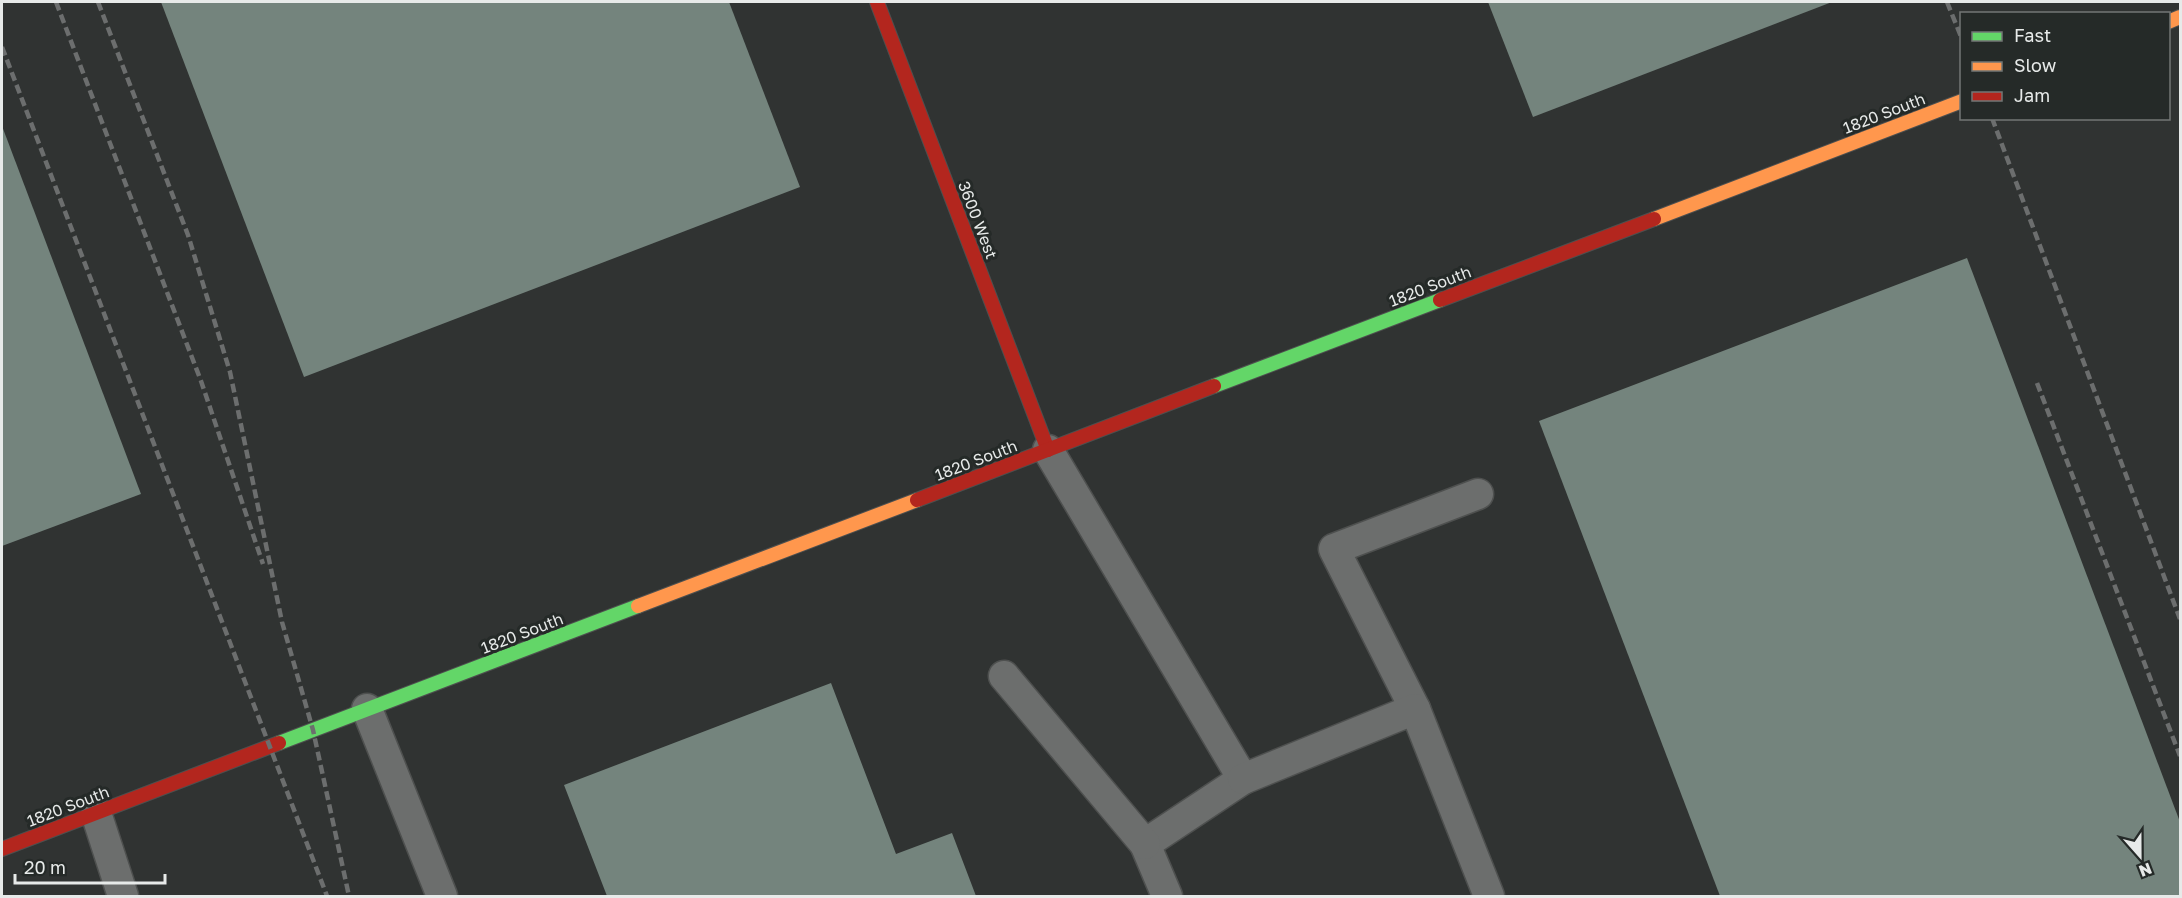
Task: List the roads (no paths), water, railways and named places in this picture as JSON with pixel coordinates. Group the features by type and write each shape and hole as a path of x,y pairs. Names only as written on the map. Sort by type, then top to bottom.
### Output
{"street":[{"name":"3600 West","path":"877,2 1048,450"},
{"name":"1820 South","path":"2,849 1960,102"}],"lane":[{"path":"1048,450 1242,779"},
{"path":"1478,494 1335,549 1415,709 1490,897"},
{"path":"1004,676 1145,844 1167,897"},
{"path":"367,709 442,897"},
{"path":"1145,844 1242,779 1415,709"},
{"path":"96,813 123,897"}],"railway":[{"path":"56,2 201,381 263,564"},
{"path":"98,2 188,235 230,372 282,622 313,730 349,896"},
{"path":"1947,2 1960,34"},
{"path":"2,47 327,896"},
{"path":"1993,120 2180,619"},
{"path":"2037,383 2180,756"}]}
